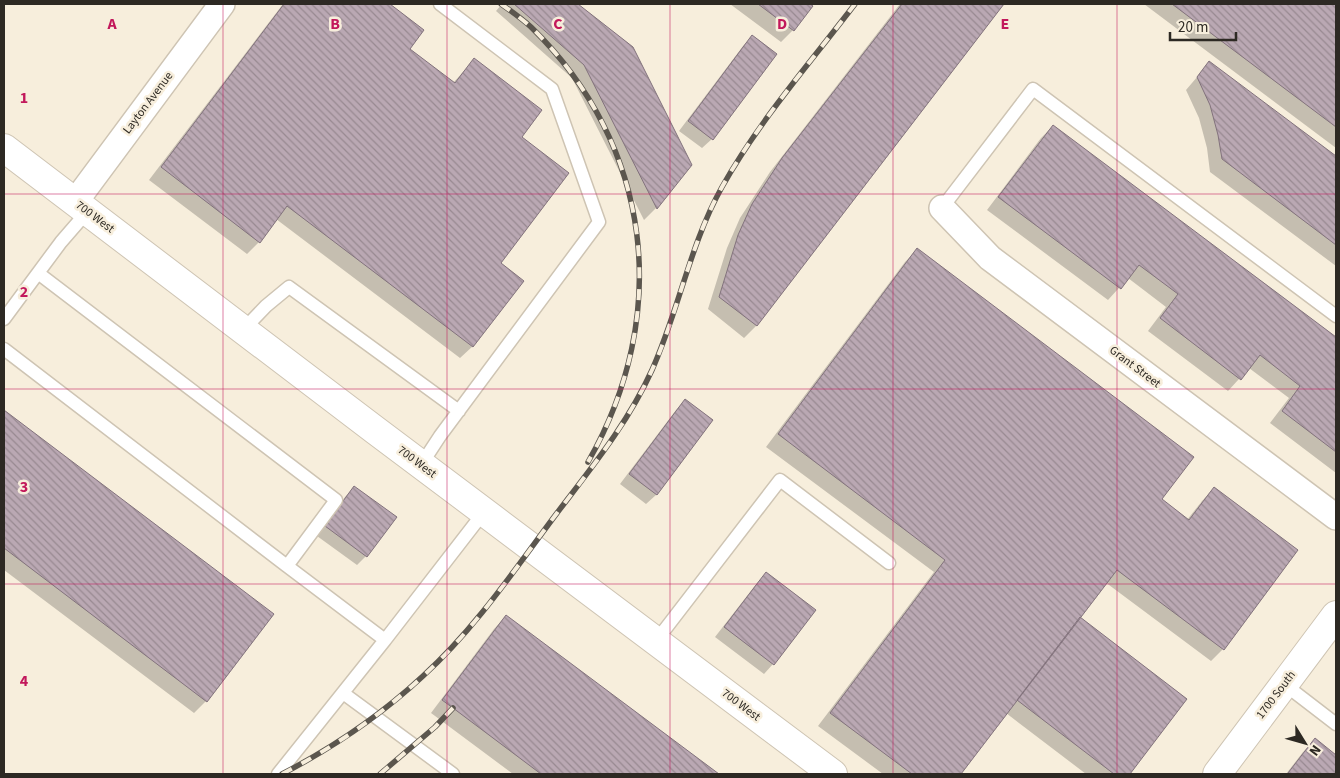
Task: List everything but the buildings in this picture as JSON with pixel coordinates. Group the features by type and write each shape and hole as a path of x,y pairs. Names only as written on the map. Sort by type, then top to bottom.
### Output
{"street":[{"name":"Layton Avenue","path":"81,207 222,4"},
{"name":"700 West","path":"4,148 421,465 833,774"},
{"name":"Grant Street","path":"942,208 990,258 1336,517"},
{"name":"1700 South","path":"1217,774 1336,615"}],"lane":[{"path":"421,465 599,222 552,89 440,4"},
{"path":"942,208 1033,89 1336,316"},
{"path":"4,318 61,242 81,207"},
{"path":"38,273 336,500 287,566"},
{"path":"244,329 266,306 289,287 459,411"},
{"path":"4,349 385,640"},
{"path":"656,641 780,480 889,563"},
{"path":"278,774 484,512"},
{"path":"1284,684 1336,724"},
{"path":"343,693 453,774"}],"railway":[{"path":"501,4 531,27 572,74 603,125 625,178 637,234 639,291 632,349 615,406 588,462"},
{"path":"282,774 338,742 373,717 407,691 442,658 494,598 596,462 632,408 652,370 670,324 701,231 722,187 768,116 855,4"},
{"path":"380,774 435,727 453,708"}]}
